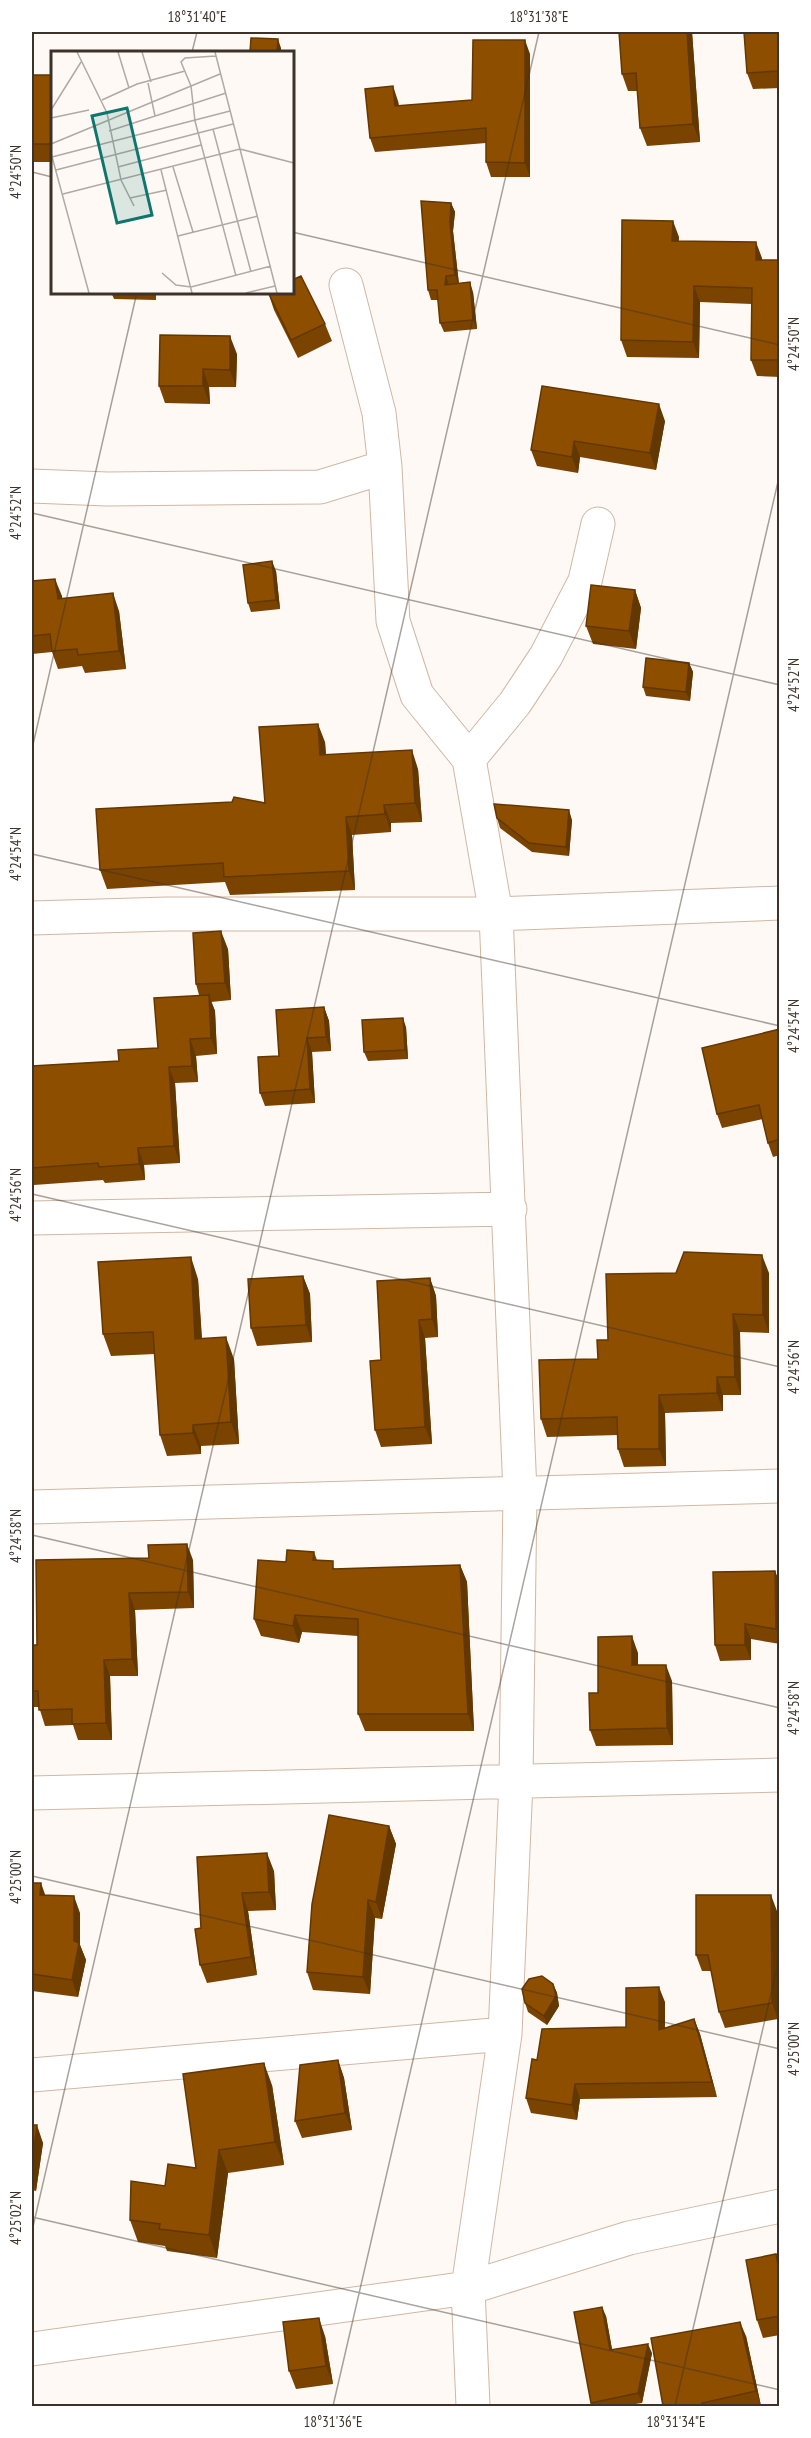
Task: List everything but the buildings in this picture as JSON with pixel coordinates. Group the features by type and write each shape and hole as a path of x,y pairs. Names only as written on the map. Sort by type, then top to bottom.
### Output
{"street":[{"path":"346,285 379,413 385,467 393,621 417,695 469,759 496,914 520,1493 516,1782 505,2034 468,2288 473,2406"},
{"path":"32,486 107,489 320,487 385,467"},
{"path":"469,759 515,703 546,656 585,581 597,524"},
{"path":"32,918 168,914 496,914 780,903"},
{"path":"32,1218 510,1209"},
{"path":"32,1507 780,1486"},
{"path":"32,1793 780,1775"},
{"path":"32,2075 505,2034"},
{"path":"32,2349 468,2288 629,2238 780,2206"}]}
